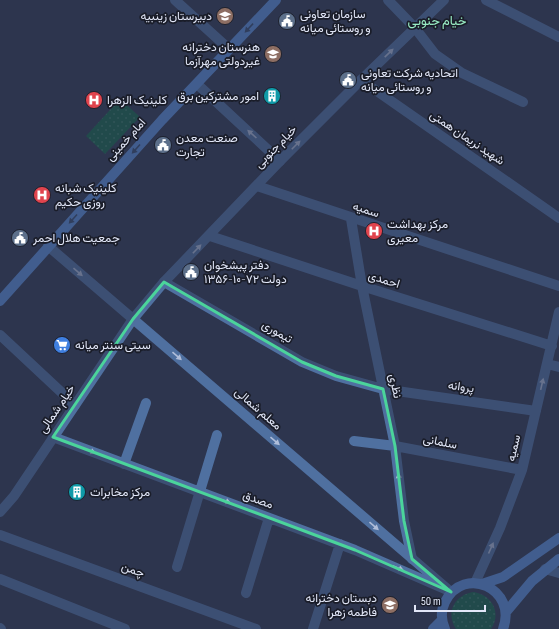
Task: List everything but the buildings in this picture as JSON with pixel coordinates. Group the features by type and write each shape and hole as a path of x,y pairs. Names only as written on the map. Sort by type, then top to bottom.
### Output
{"main road":[{"name":"امام خمینی","path":"0,301 162,120 276,0"},
{"path":"433,629 444,624 443,605 452,592 458,587 478,584 503,577 559,538"},
{"path":"503,629 506,612 517,597 545,569 559,559"},
{"path":"478,584 491,588 498,594 506,612"}],"street":[{"path":"176,0 229,49"},
{"path":"388,0 415,28 435,54 462,72 523,102"},
{"name":"خیام جنوبی","path":"133,319 164,282 210,236 280,161 444,0"},
{"path":"486,0 559,38"},
{"name":"شهید نریمان همتی","path":"361,80 559,218"},
{"path":"197,84 280,161"},
{"name":"سميه","path":"257,186 351,219 559,286"},
{"name":"نظری","path":"351,219 362,286 395,446 404,521 412,559"},
{"name":"احمدی","path":"210,236 552,346"},
{"name":"معلم شمالی","path":"48,246 452,592"},
{"name":"تیموری","path":"164,282 302,362 336,376 383,389"},
{"name":"سمیه","path":"478,584 522,470 559,312"},
{"name":"خیام شمالی","path":"0,512 14,496 133,319"},
{"path":"0,335 75,405"},
{"path":"547,364 559,367"},
{"name":"پروانه","path":"383,389 536,411"},
{"path":"124,464 146,403"},
{"path":"177,567 218,435"},
{"name":"مصدق","path":"53,437 340,544 452,592"},
{"name":"سلمانی","path":"354,441 395,446 522,470"},
{"path":"246,593 269,518"},
{"name":"چمن","path":"0,535 256,629"},
{"path":"313,629 340,544"},
{"path":"545,569 559,573"},
{"path":"0,579 124,629"}],"highlighted area":[{"path":"164,282 302,362 336,376 383,389 395,446 404,521 412,559 451,592 355,550 53,437 133,319"}],"green space":[{"path":"120,99 140,117 105,154 86,136"},
{"path":"474,592 486,597 490,601 495,611 496,617 494,623 491,629 456,629 452,617 454,605 462,596"}],"place":[{"name":"دبیرستان زینبیه","path":"225,16"},
{"name":"سازمان تعاونی و روستائی میانه","path":"287,21"},
{"name":"هنرستان دخترانه غیردولتی مهرآزما","path":"273,54"},
{"name":"اتحادیه شرکت تعاونی و روستائی میانه","path":"348,80"},
{"name":"امور مشترکین برق","path":"272,96"},
{"name":"کلینیک الزهرا","path":"94,100"},
{"name":"صنعت معدن تجارت","path":"163,145"},
{"name":"کلینیک شبانه روزی حکیم","path":"42,195"},
{"name":"مرکز بهداشت معیری","path":"374,231"},
{"name":"جمعیت هلال احمر","path":"20,238"},
{"name":"دفتر پیشخوان دولت ۷۲-۱۰-۱۳۵۶","path":"191,272"},
{"name":"سیتی سنتر میانه","path":"62,345"},
{"name":"مرکز مخابرات","path":"77,492"},
{"name":"دبستان دخترانه فاطمه زهرا","path":"390,605"}],"district":[{"name":"خیام جنوبی","path":"437,21"}]}
